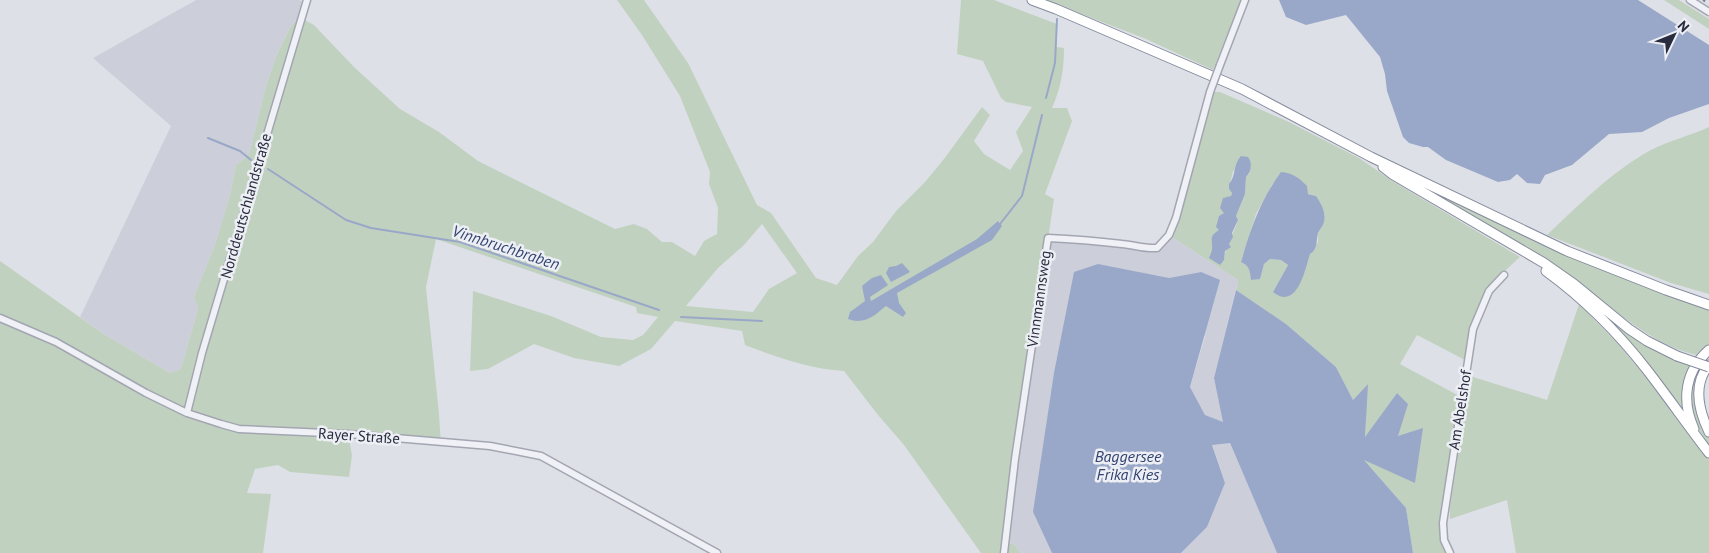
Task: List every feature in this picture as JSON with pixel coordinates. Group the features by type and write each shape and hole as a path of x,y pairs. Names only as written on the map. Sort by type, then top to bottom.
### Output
{"highway":[{"path":"1032,0 1242,89 1371,157 1567,250 1666,290 1709,305"},
{"path":"1371,157 1392,174 1544,263 1647,341 1677,356 1709,366 1701,378 1698,392 1703,419 1709,432"},
{"path":"1504,240 1551,275 1618,337 1646,369 1707,450"},
{"path":"1707,450 1691,422 1687,389 1691,372 1701,357 1709,350"}],"street":[{"name":"Norddeutschlandstraße","path":"187,413 202,353 307,0"},
{"name":"Vinnmannsweg","path":"1004,553 1048,238 1157,248 1169,235 1176,218 1210,92 1245,0"},
{"path":"1690,0 1709,12"},
{"name":"Am Abelshof","path":"1450,553 1444,540 1443,523 1473,329 1489,291 1504,275"},
{"name":"Rayer Straße","path":"0,318 56,342 146,393 187,413 239,429 348,434 480,445 541,456 717,553"}],"shaded area":[{"path":"196,0 299,0 305,2 301,19 291,26 277,54 266,86 249,155 236,165 230,195 215,245 194,297 198,309 181,369 170,373 105,335 80,317 171,126 93,58"},
{"path":"1169,235 1238,280 1214,378 1224,423 1205,415 1190,387 1205,337 1201,272 1170,278 1033,512 1052,553 1020,553 1015,545 1001,539 1048,238 1157,248"},
{"path":"1229,441 1277,553 1181,553 1207,527 1225,483 1212,444"}],"green space":[{"path":"617,0 644,0 688,63 757,205 771,213 816,278 837,285 858,256 873,242 896,211 925,182 944,159 982,107 990,115 974,141 984,154 1010,170 1023,151 1016,132 1032,107 1006,102 1001,98 983,61 957,54 961,0 994,0 1057,24 1056,47 1064,48 1064,56 1060,86 1052,108 1067,108 1072,121 1045,194 1054,199 1003,540 1015,545 1020,553 981,553 904,445 844,371 818,368 793,362 745,345 742,331 675,321 651,349 619,366 574,358 534,344 488,369 470,371 473,291 551,316 601,337 633,340 643,335 658,317 637,313 636,307 436,239 426,287 441,445 349,438 352,456 349,477 290,472 278,465 255,469 247,493 271,494 263,553 0,553 0,261 105,335 170,373 181,369 198,309 194,297 215,245 230,195 236,165 249,155 266,86 277,54 291,26 301,18 314,25 354,67 400,109 439,132 478,161 615,229 634,224 647,229 662,242 672,242 695,256 704,241 717,234 718,208 709,184 710,172 680,96 642,35","holes":["762,224 797,273 769,289 753,312 686,306 718,268 744,245"]},
{"path":"1045,0 1241,0 1213,70 1146,39"},
{"path":"1664,0 1679,0 1709,19 1709,29"},
{"path":"1210,92 1220,92 1289,122 1359,158 1394,182 1520,257 1499,277 1485,299 1475,325 1467,361 1417,335 1400,364 1461,397 1443,523 1450,553 1413,553 1406,508 1363,459 1415,482 1422,429 1398,437 1397,393 1365,438 1367,385 1353,400 1336,367 1286,324 1236,290 1238,280 1169,235","holes":["1251,164 1249,174 1246,177 1245,194 1236,216 1238,220 1224,260 1217,263 1212,258 1212,251 1232,193 1229,189 1233,171","1273,183 1316,196 1321,204 1324,222 1318,234 1318,242 1310,254 1304,273 1273,292 1288,265 1281,260 1270,259 1264,264 1260,278 1252,280 1249,269 1241,261 1256,214"]},
{"path":"1709,127 1709,294 1671,283 1547,235 1596,189 1637,158 1651,150"},
{"path":"1426,189 1532,240 1601,269 1709,310 1709,344 1696,355 1659,341 1627,320 1564,272"},
{"path":"1579,293 1646,344 1692,366 1689,421"},
{"path":"1579,304 1618,344 1709,460 1709,553 1516,553 1507,500 1450,519 1450,508 1470,376 1547,400"},
{"path":"1696,369 1701,371 1696,383 1709,437 1709,446 1692,414 1690,393"}],"water":[{"path":"1279,0 1638,0 1709,45 1709,104 1669,118 1642,132 1609,134 1572,165 1545,175 1540,184 1527,183 1517,174 1510,180 1498,182 1446,160 1428,147 1409,143 1403,137 1387,91 1380,57 1346,15 1306,25 1286,17"},
{"path":"1241,156 1248,157 1251,167 1246,177 1245,194 1236,216 1238,220 1229,244 1231,247 1225,251 1224,260 1220,265 1209,258 1212,250 1212,238 1219,230 1216,227 1219,216 1224,213 1220,208 1223,198 1231,196 1229,184 1233,178 1238,159"},
{"path":"1281,172 1296,176 1307,186 1308,194 1316,196 1324,211 1324,222 1318,233 1316,247 1310,254 1299,286 1294,293 1288,296 1281,296 1273,292 1288,265 1281,260 1270,259 1264,264 1260,279 1251,280 1249,269 1241,262 1257,215"},
{"path":"998,221 1002,226 992,240 897,293 899,303 906,313 903,317 886,306 864,320 854,321 848,319 850,312 865,301 862,286 872,278 881,275 888,285 870,297 871,301 977,239"},
{"path":"902,263 910,272 891,282 886,273 889,267"},
{"name":"Baggersee Frika Kies","path":"1098,264 1169,278 1201,272 1220,280 1190,387 1205,415 1223,422 1214,378 1236,290 1286,324 1336,367 1353,400 1368,384 1365,437 1397,393 1408,404 1398,436 1423,428 1415,483 1364,460 1406,508 1413,553 1277,553 1230,443 1212,445 1225,483 1207,527 1181,553 1052,553 1033,512 1054,373 1074,272"}],"waterway":[{"path":"1046,98 1055,63 1057,19"},
{"path":"1000,224 1022,196 1042,115"},
{"name":"Vinnbruchbraben","path":"208,138 240,151 251,160"},
{"name":"Vinnbruchbraben","path":"268,169 346,220 371,228 460,242 659,310"},
{"name":"Vinnbruchbraben","path":"681,317 762,321"}],"railway":[{"path":"1703,0 1709,4"}]}
